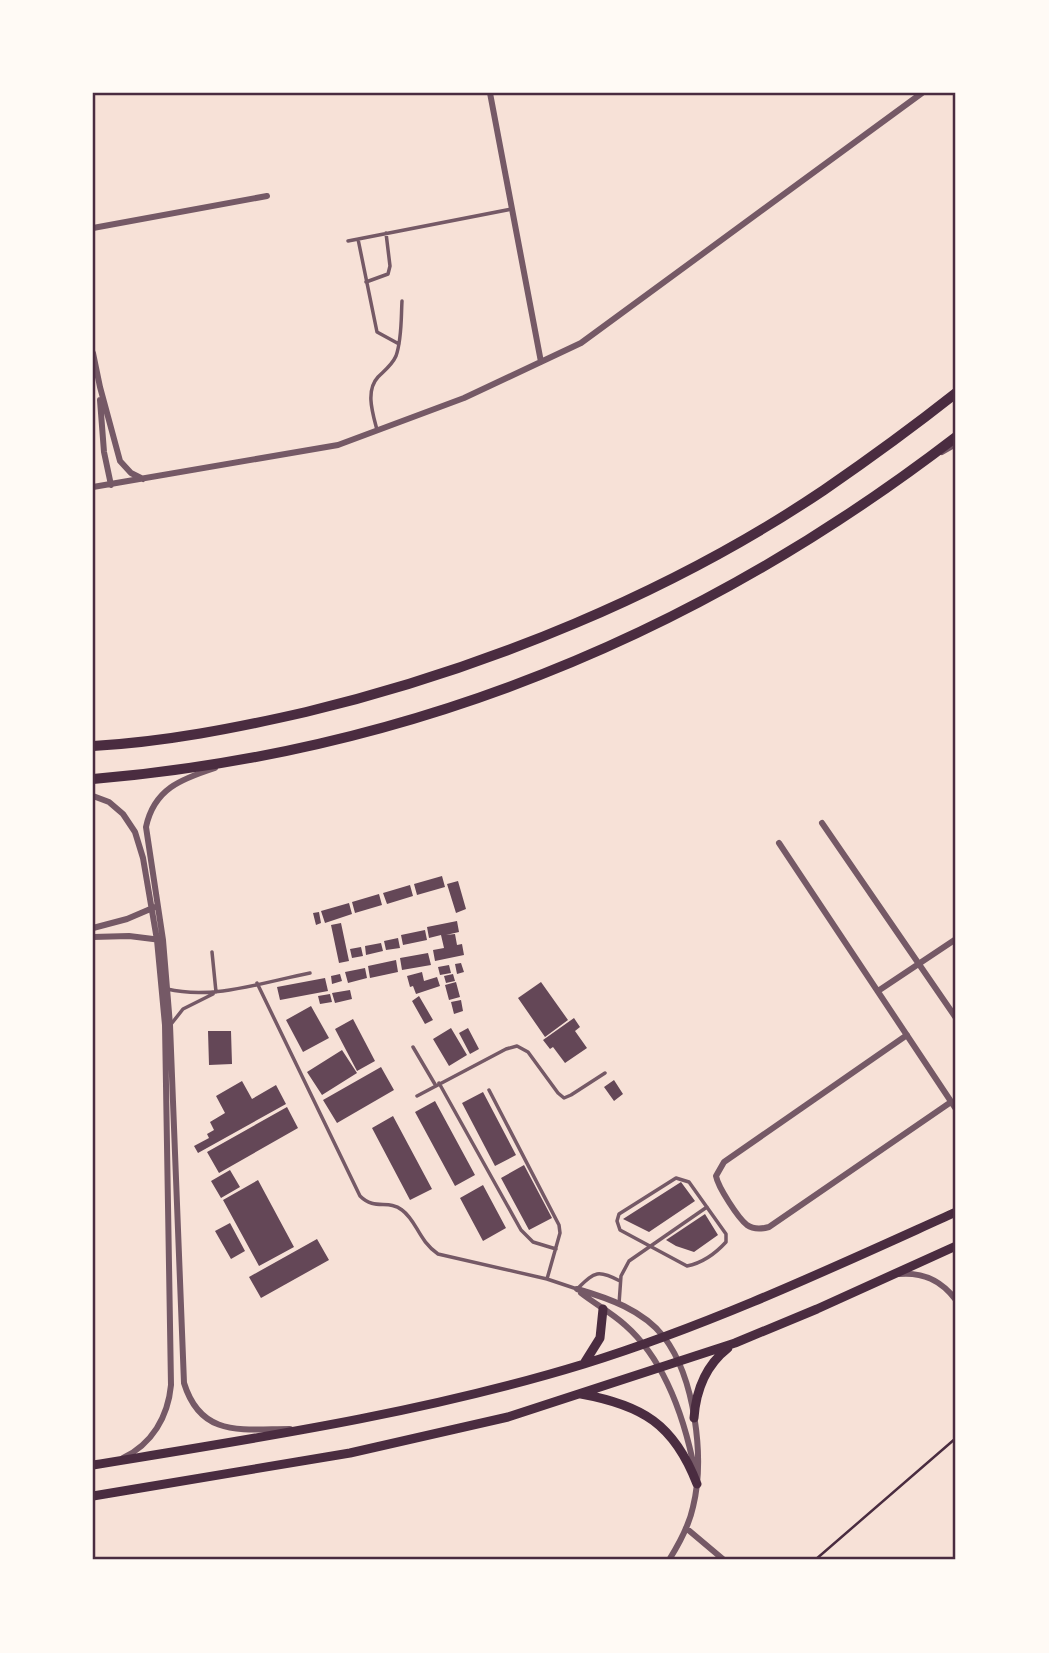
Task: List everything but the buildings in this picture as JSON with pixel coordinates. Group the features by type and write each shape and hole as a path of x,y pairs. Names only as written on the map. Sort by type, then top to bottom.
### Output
{"main road":[{"path":"93,746 141,744 252,725 340,704 451,671 548,634 642,592 734,545 822,491 956,393"},
{"path":"93,779 155,774 298,749 432,714 563,667 677,615 750,576 845,517 956,437"},
{"path":"93,1465 313,1429 500,1388 584,1364 718,1317 956,1212"},
{"path":"93,1496 350,1453 508,1417 735,1343 956,1246"},
{"path":"584,1364 600,1338 603,1309"},
{"path":"694,1418 701,1384 715,1361 735,1343"},
{"path":"580,1393 633,1407 655,1420 681,1449 697,1484"}],"street":[{"path":"491,93 541,362"},
{"path":"93,487 338,445 464,398 581,343 922,93"},
{"path":"93,228 267,196"},
{"path":"93,353 120,461 131,473 146,479"},
{"path":"100,387 104,452 111,485"},
{"path":"925,461 956,444"},
{"path":"154,908 147,841 150,811 166,790 184,779 230,763"},
{"path":"93,796 108,802 123,814 135,832 160,940 170,1025 183,1369 188,1396 205,1418 230,1429 313,1429"},
{"path":"822,823 956,1018"},
{"path":"779,843 956,1109"},
{"path":"93,928 154,908"},
{"path":"93,937 129,936 160,940"},
{"path":"878,991 956,939"},
{"path":"118,1460 141,1447 158,1428 168,1406 171,1385 165,1025 160,940"},
{"path":"907,1035 724,1162 716,1176 719,1187 745,1224 757,1228 769,1227 951,1102"},
{"path":"894,1274 913,1273 932,1278 948,1289 956,1300"},
{"path":"956,1278 956,1289"},
{"path":"576,1289 619,1304 643,1318 664,1337 677,1362 694,1418 698,1451 697,1484 686,1528 669,1560"},
{"path":"576,1289 625,1325 644,1344 659,1367 687,1438 697,1484"},
{"path":"686,1528 724,1560"}],"lane":[{"path":"348,241 512,209"},
{"path":"366,282 388,274 390,266 386,233"},
{"path":"358,239 377,332 399,344"},
{"path":"377,430 371,391 376,379 395,359 399,344 402,301"},
{"path":"212,952 216,992"},
{"path":"167,989 191,993 216,992 310,973"},
{"path":"257,983 360,1196 366,1203 390,1205 405,1212 424,1243 438,1254 547,1279 576,1289 597,1273 620,1281"},
{"path":"170,1025 183,1009 216,992"},
{"path":"417,1096 506,1049 517,1046 528,1052 564,1098 605,1073"},
{"path":"413,1047 525,1236 533,1242 556,1249"},
{"path":"489,1090 559,1226 560,1233 547,1279"},
{"path":"676,1178 689,1182 726,1234 726,1241 720,1249 697,1264 688,1266 650,1246 620,1230 617,1221 619,1214 676,1178"},
{"path":"619,1304 620,1281 629,1261 707,1206"}],"path":[{"path":"816,1560 956,1438"}]}
